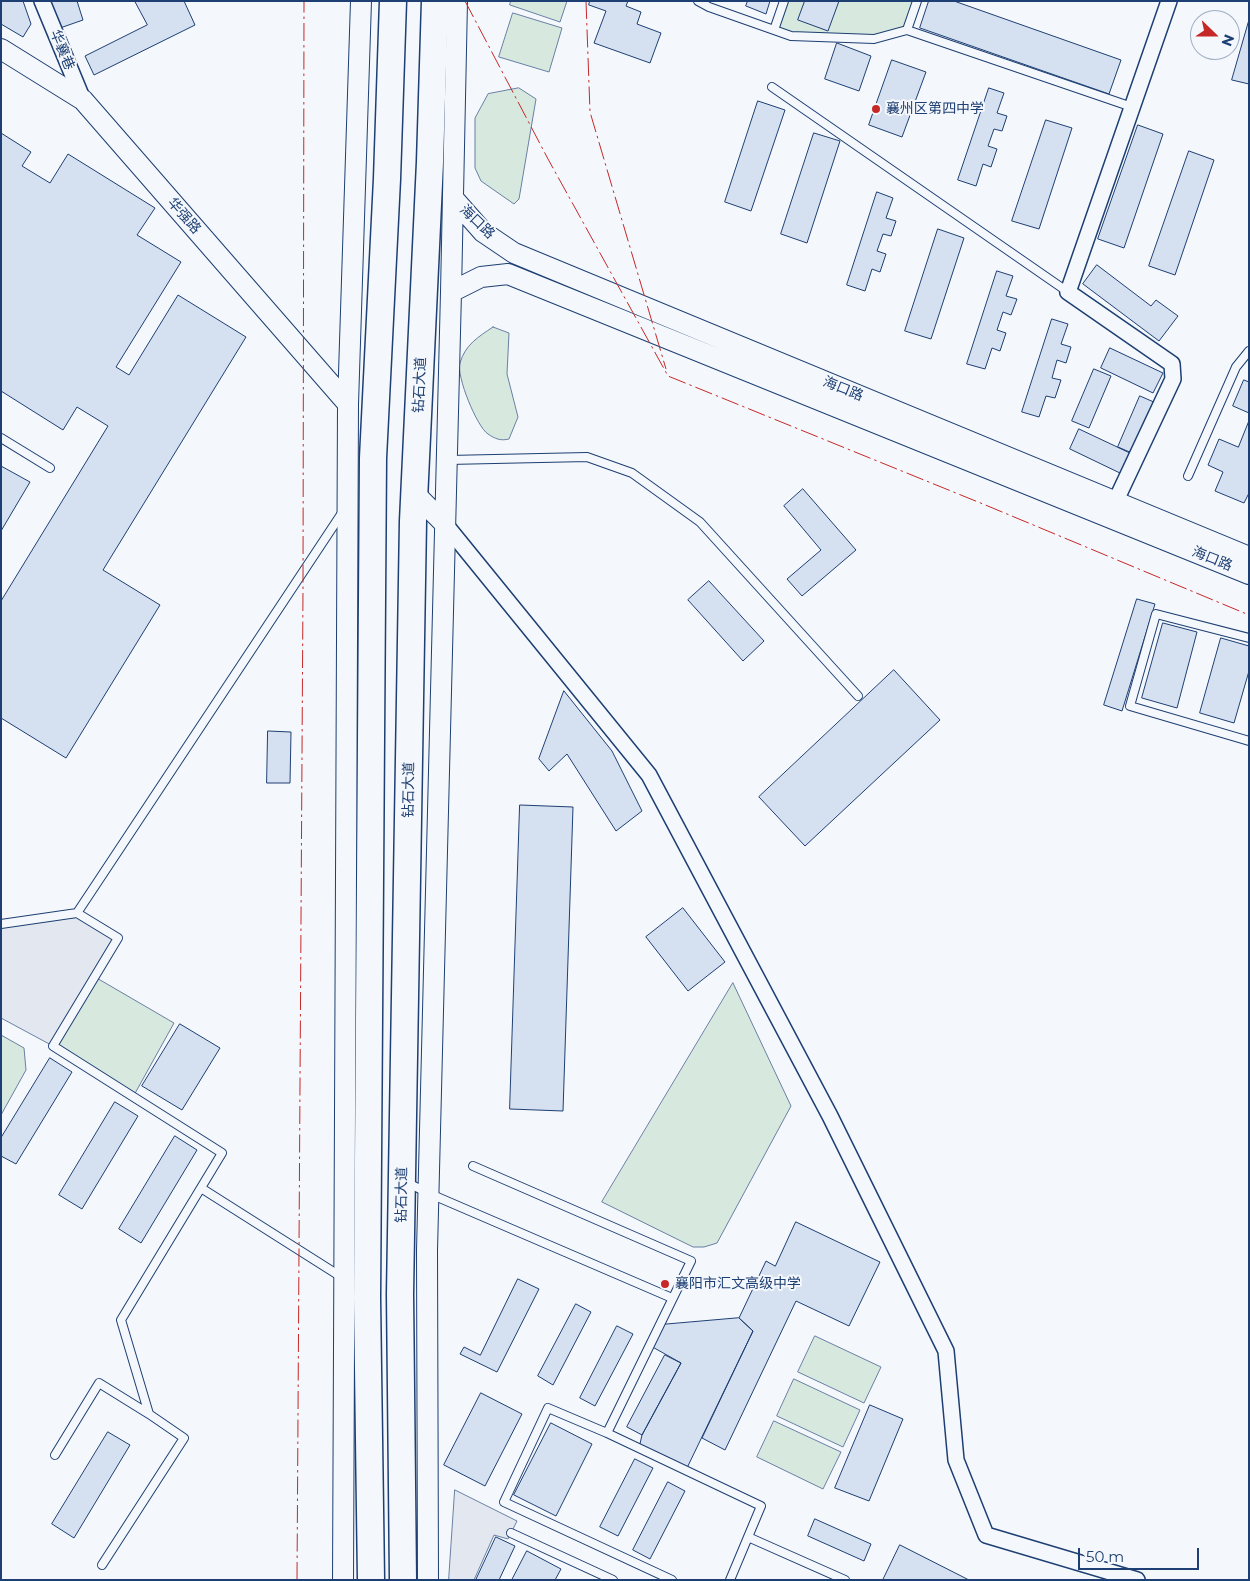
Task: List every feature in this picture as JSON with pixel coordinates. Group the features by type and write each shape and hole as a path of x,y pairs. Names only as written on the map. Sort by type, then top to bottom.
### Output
{"highway":[{"path":"371,1580 368,1288 373,468 387,179 393,1"},
{"name":"钻石大道","path":"403,1580 400,1304 414,493 430,162 435,1"}],"street":[{"name":"华襄巷","path":"42,1 82,100"},
{"path":"343,1580 348,404 361,1"},
{"path":"428,1580 428,1193 457,1"},
{"path":"1111,510 1173,379 1172,364 1068,292 1169,1"},
{"name":"华强路","path":"1,49 82,100 348,404"},
{"name":"海口路","path":"453,198 483,232 514,253 1111,510 1249,574"},
{"name":"海口路","path":"451,292 481,276 508,274 1111,510 1249,557"},
{"path":"348,404 376,405"},
{"path":"414,493 445,524 649,775 830,1116 946,1351 956,1460 986,1535 1136,1580"}],"lane":[{"path":"698,1 709,8 791,36 874,39 907,30 1132,108"},
{"path":"774,30 784,1"},
{"path":"907,30 917,1"},
{"path":"772,87 1068,292"},
{"path":"1188,476 1236,367 1249,351"},
{"path":"1,438 50,468"},
{"path":"446,460 587,457 632,473 700,522 858,696"},
{"path":"77,913 348,505"},
{"path":"1249,638 1156,614 1130,706 1249,741"},
{"path":"1,924 77,913 118,938 53,1046 222,1153 121,1320 149,1414"},
{"path":"473,1166 691,1260 607,1433"},
{"path":"402,1180 428,1193 672,1298"},
{"path":"201,1188 344,1279"},
{"path":"55,1455 99,1383 184,1438 102,1565"},
{"path":"672,1580 504,1502 548,1408 607,1433 761,1506 730,1580"},
{"path":"511,1532 613,1580"},
{"path":"748,1537 845,1580"}],"shaded area":[{"path":"511,1 567,1 560,22 510,5"},
{"path":"784,1 917,1 907,30 874,39 791,36 774,30"},
{"path":"513,13 562,28 549,72 499,57"},
{"path":"519,88 536,99 519,199 514,204 481,181 475,168 475,118 488,94"},
{"path":"493,327 509,333 507,374 518,417 509,439 506,440 496,438 483,429 468,401 461,379 460,363 465,351 477,338"},
{"path":"77,913 118,938 53,1046 1,1018 1,924"},
{"path":"95,977 174,1023 133,1097 53,1046"},
{"path":"733,983 791,1106 717,1243 704,1247 693,1247 602,1202"},
{"path":"1,1035 24,1048 26,1070 1,1115"},
{"path":"815,1336 881,1367 864,1403 798,1372"},
{"path":"794,1379 860,1410 843,1447 777,1416"},
{"path":"774,1421 841,1452 823,1489 757,1457"},
{"path":"455,1490 517,1521 508,1539 494,1535 474,1580 449,1580"}],"building":[{"path":"1,1 23,1 31,24 23,37 1,24"},
{"path":"51,1 77,1 83,20 60,28"},
{"path":"135,1 184,1 195,25 94,75 85,56 147,25"},
{"path":"590,1 628,1 626,6 641,12 637,24 661,33 650,63 594,43 606,11 589,5"},
{"path":"748,1 770,1 766,14 746,6"},
{"path":"805,1 839,1 828,31 798,20"},
{"path":"929,1 954,1 1121,60 1109,94 920,28"},
{"path":"1249,20 1249,84 1232,80 1238,60 1240,60 1240,52"},
{"path":"837,43 871,56 859,91 825,79"},
{"path":"892,60 926,72 902,137 869,125"},
{"path":"989,88 1004,93 997,113 1007,116 1002,131 994,129 988,146 997,149 991,167 983,164 976,186 958,180"},
{"path":"758,101 785,110 751,211 725,202"},
{"path":"1046,120 1072,128 1039,229 1012,221"},
{"path":"1138,125 1163,134 1124,248 1098,239"},
{"path":"1,133 31,152 22,166 50,183 68,154 155,208 137,235 181,262 116,367 129,375 178,295 246,337 103,570 160,605 66,758 1,718 1,601 108,426 77,407 63,430 1,391"},
{"path":"814,133 840,141 807,243 781,234"},
{"path":"1189,151 1214,160 1175,275 1149,266"},
{"path":"877,192 893,198 886,218 896,221 891,236 883,234 877,251 886,254 880,272 872,269 865,291 847,285"},
{"path":"938,229 964,238 931,339 905,331"},
{"path":"1097,265 1151,306 1156,300 1178,316 1159,341 1083,284"},
{"path":"997,271 1013,276 1006,296 1017,299 1011,315 1003,312 997,330 1006,333 1000,351 992,348 985,369 967,364"},
{"path":"1052,319 1068,324 1061,344 1071,347 1066,363 1057,360 1052,378 1061,380 1055,398 1046,396 1039,417 1022,412"},
{"path":"1110,348 1163,373 1153,393 1101,368"},
{"path":"1094,369 1111,376 1089,428 1072,421"},
{"path":"1244,380 1249,382 1249,413 1233,406"},
{"path":"1140,396 1156,403 1134,454 1118,447"},
{"path":"1249,421 1249,493 1244,503 1215,491 1223,472 1208,465 1219,439 1238,447"},
{"path":"1079,429 1132,454 1122,474 1070,449"},
{"path":"1,466 30,482 1,531"},
{"path":"803,489 856,550 802,596 787,579 821,550 784,506"},
{"path":"709,581 764,641 743,661 688,600"},
{"path":"1137,599 1155,604 1122,711 1104,705"},
{"path":"1163,623 1197,632 1177,708 1142,698"},
{"path":"1221,638 1249,646 1249,671 1234,723 1200,713"},
{"path":"894,670 940,720 805,846 759,797"},
{"path":"564,691 612,751 642,811 616,831 567,754 549,771 539,759"},
{"path":"268,731 291,732 290,783 267,783"},
{"path":"520,805 573,807 563,1111 510,1109"},
{"path":"683,908 725,962 688,991 646,937"},
{"path":"180,1024 220,1048 182,1110 142,1086"},
{"path":"50,1058 72,1072 16,1164 1,1156 1,1138"},
{"path":"115,1102 138,1116 82,1209 59,1195"},
{"path":"175,1136 197,1150 141,1243 119,1229"},
{"path":"796,1222 880,1262 849,1326 796,1301 725,1450 702,1438 753,1331 739,1318 766,1261 775,1266"},
{"path":"518,1279 539,1289 497,1372 460,1354 464,1347 480,1355"},
{"path":"576,1304 591,1312 553,1385 538,1376"},
{"path":"739,1318 753,1331 686,1470 639,1448 642,1435 681,1363 649,1345 659,1325"},
{"path":"617,1326 633,1334 595,1406 580,1398"},
{"path":"665,1355 681,1363 642,1435 627,1427"},
{"path":"481,1393 522,1414 485,1486 444,1465"},
{"path":"870,1405 903,1419 869,1501 835,1488"},
{"path":"551,1423 592,1444 556,1516 514,1495"},
{"path":"108,1432 130,1445 74,1538 52,1524"},
{"path":"635,1459 653,1468 618,1536 600,1527"},
{"path":"668,1482 685,1491 650,1559 633,1550"},
{"path":"815,1519 871,1544 864,1561 808,1536"},
{"path":"496,1537 515,1546 499,1580 476,1580"},
{"path":"900,1545 969,1580 883,1580"},
{"path":"527,1551 561,1569 555,1580 512,1580"}],"power":[{"path":"297,1580 303,590 304,1"},
{"path":"465,1 548,159 668,376 1249,615"},
{"path":"586,1 590,112 666,369"}],"place":[{"name":"襄州区第四中学","path":"876,109"},
{"name":"襄阳市汇文高级中学","path":"665,1284"}]}
